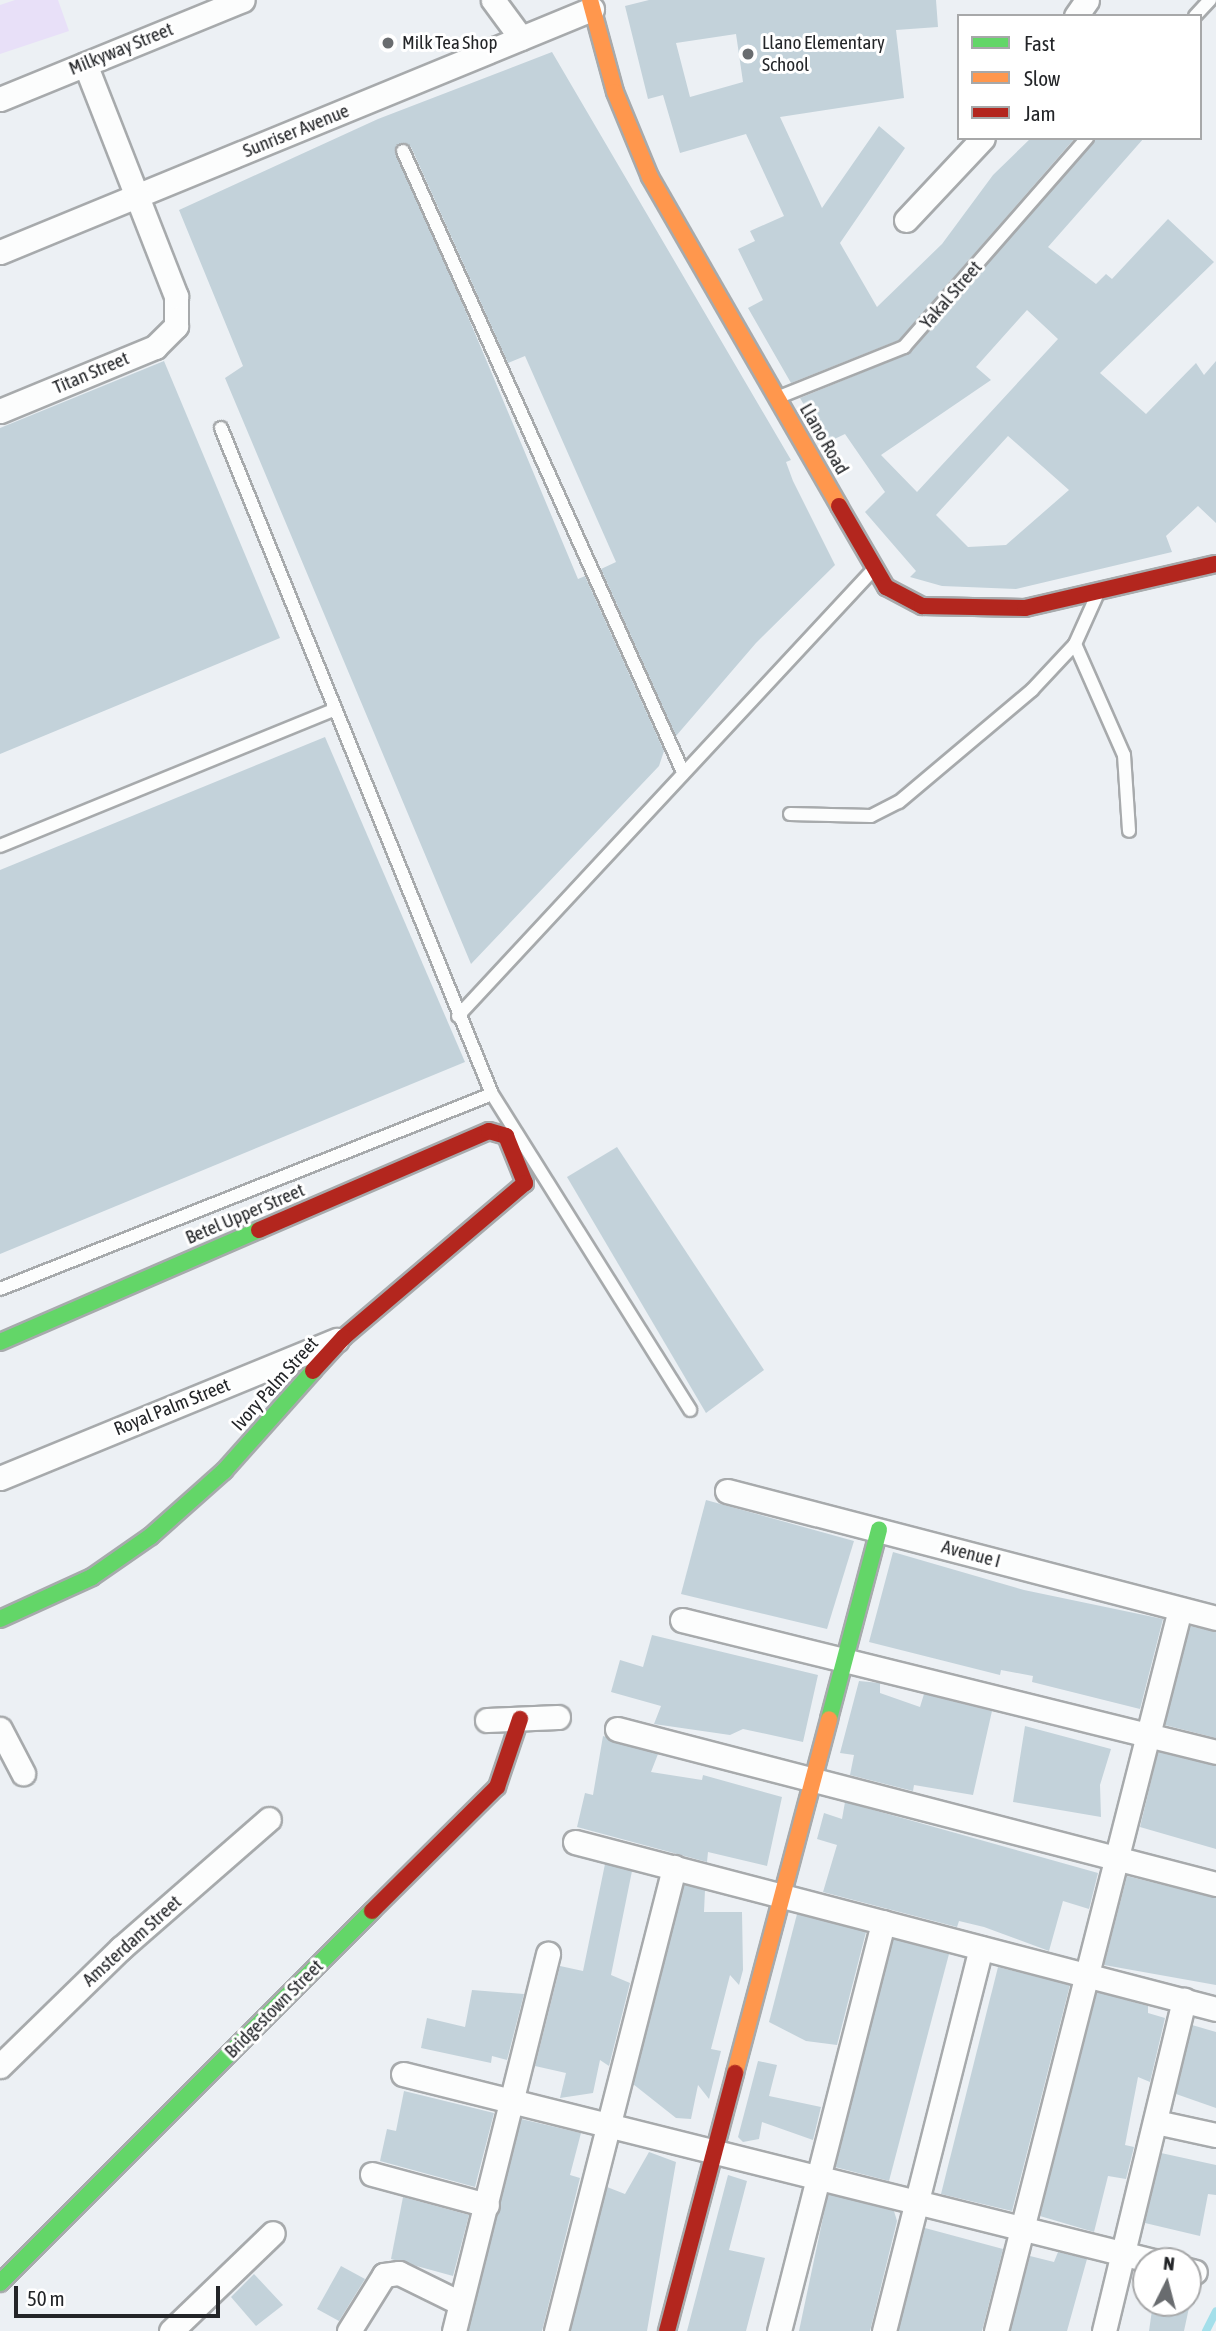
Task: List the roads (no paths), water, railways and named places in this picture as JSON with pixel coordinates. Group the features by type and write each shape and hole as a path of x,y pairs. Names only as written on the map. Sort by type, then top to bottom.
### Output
{"street":[{"name":"Milkyway Street","path":"0,99 243,0"},
{"path":"493,0 521,38"},
{"name":"Sunriser Avenue","path":"0,252 521,38 591,5"},
{"name":"Llano Road","path":"591,5 615,92 650,177 873,570 902,600 945,609 1025,608 1097,595 1216,564"},
{"path":"85,64 137,196"},
{"path":"906,220 981,140"},
{"name":"Titan Street","path":"0,411 155,347 176,326 176,296 137,196"},
{"name":"Betel Upper Street","path":"0,1342 489,1131 506,1136"},
{"name":"Ivory Palm Street","path":"0,1619 92,1577 151,1536 251,1443 344,1337 522,1191 525,1184 506,1136"},
{"name":"Royal Palm Street","path":"0,1478 344,1337"},
{"name":"Avenue I","path":"726,1491 1216,1618"},
{"path":"667,2331 879,1530"},
{"path":"996,2331 1180,1609"},
{"path":"682,1620 1216,1752"},
{"path":"487,1720 558,1717"},
{"name":"Bridgestown Street","path":"0,2283 497,1787 520,1719"},
{"path":"0,1729 23,1773"},
{"path":"617,1729 1216,1884"},
{"name":"Amsterdam Street","path":"0,2066 121,1948 269,1819"},
{"path":"575,1842 1216,2009"},
{"path":"556,2331 674,1867"},
{"path":"779,2331 883,1922"},
{"path":"884,2331 981,1948"},
{"path":"454,2331 548,1954"},
{"path":"1104,2331 1184,2000"},
{"path":"403,2074 1132,2256"},
{"path":"1156,2122 1216,2135"},
{"path":"372,2174 487,2205"},
{"path":"171,2331 273,2233"},
{"path":"349,2331 384,2275 399,2273 460,2303"}],"lane":[{"path":"1197,14 1210,0"},
{"name":"Yakal Street","path":"776,398 904,347 1085,140"},
{"path":"403,151 683,772"},
{"path":"221,428 492,1094 690,1410"},
{"path":"458,1016 873,570"},
{"path":"790,814 871,816 899,802 1001,721 1075,644 1097,595"},
{"path":"1075,644 1124,755 1129,831"},
{"path":"0,846 335,709"},
{"path":"0,1289 492,1094"}],"waterway":[{"path":"1206,2331 1216,2311"}],"place":[{"name":"Milk Tea Shop","path":"388,43"},
{"name":"Llano Elementary School","path":"748,54"}]}
